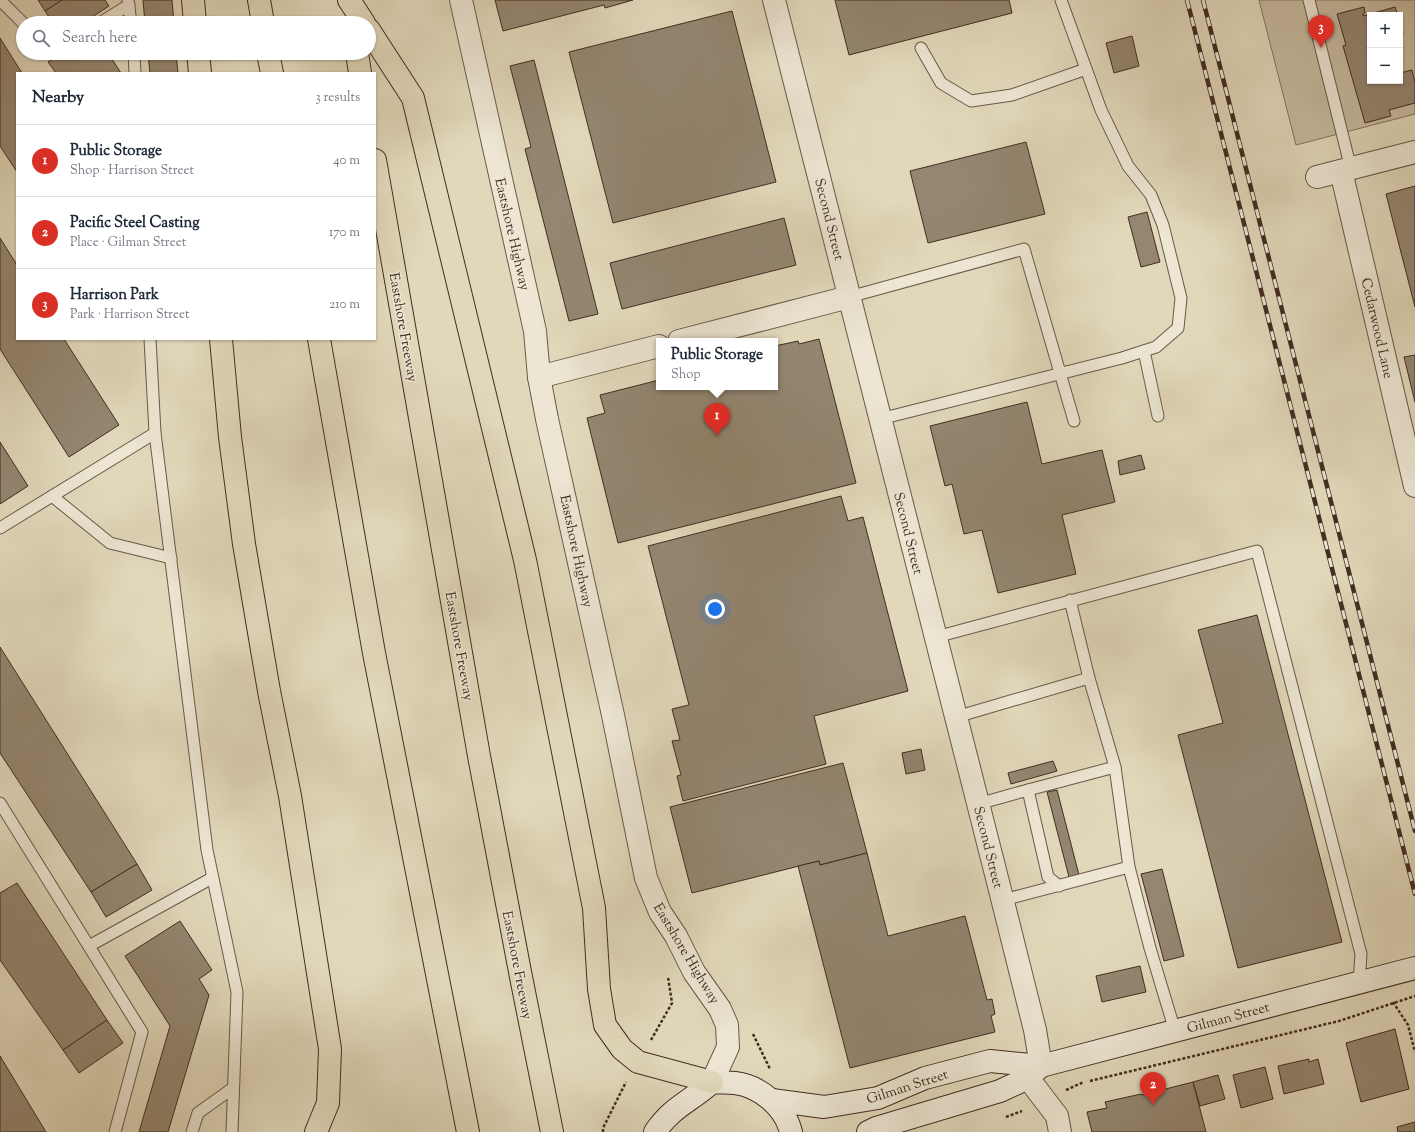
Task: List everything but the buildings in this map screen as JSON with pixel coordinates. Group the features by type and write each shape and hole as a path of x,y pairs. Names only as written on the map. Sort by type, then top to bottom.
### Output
{"highway":[{"path":"193,0 194,16"},
{"path":"259,0 262,16"},
{"path":"349,0 351,16"},
{"path":"349,0 359,16"},
{"path":"376,41 413,98 525,560 594,908 599,989 605,1025 622,1049 638,1062 712,1082"},
{"path":"199,60 200,72"},
{"path":"269,60 272,72"},
{"path":"358,60 360,72"},
{"name":"Eastshore Freeway","path":"376,166 479,756 552,1132"},
{"path":"221,340 230,437 244,544 268,684 290,796 330,1048 328,1103 316,1132"},
{"path":"319,340 374,653 468,1132"}],"street":[{"name":"Eastshore Highway","path":"461,0 535,331 539,377 613,715 646,878 660,912 676,936 694,972 720,1009 727,1026 728,1047 712,1082"},
{"name":"Second Street","path":"774,0 1035,1030 1034,1072 1044,1099 1057,1116 1060,1132"},
{"path":"1317,177 1415,152"},
{"name":"Cedarwood Lane","path":"1346,170 1415,486"},
{"path":"691,338 849,297"},
{"path":"539,377 656,347"},
{"name":"Gilman Street","path":"868,1132 876,1128 1000,1091 1034,1072 1175,1031 1415,968"},
{"name":"Gilman Street","path":"772,1100 824,1107 878,1098 925,1078 990,1061 1034,1072"},
{"path":"655,1132 664,1118 678,1106 699,1094 712,1082"},
{"name":"Gilman Street","path":"712,1082 735,1083 756,1090 772,1100 785,1116 791,1132"}],"lane":[{"path":"0,0 16,16"},
{"path":"880,419 1061,374 1156,348 1178,328 1180,298 1163,225 1151,196 1128,166 1101,110 1061,0"},
{"path":"1309,0 1346,170"},
{"path":"109,16 128,2 130,16"},
{"path":"921,48 941,83 971,101 1012,95 1086,69"},
{"path":"134,60 135,72"},
{"path":"849,297 1024,249 1074,421"},
{"path":"150,340 155,433 207,850 237,992 232,1132"},
{"path":"1144,351 1158,416"},
{"path":"0,528 155,433"},
{"path":"52,496 110,543 171,558"},
{"path":"936,637 1257,551 1361,954 1358,983"},
{"path":"1070,600 1089,678 1116,767 1128,867 1175,1031"},
{"path":"956,717 1089,678"},
{"path":"978,804 1116,767"},
{"path":"1028,790 1048,877 1059,886"},
{"path":"0,803 142,1032 115,1132"},
{"path":"1002,900 1128,867"},
{"path":"88,946 212,878"},
{"path":"192,1132 198,1113 233,1088"}],"path":[{"path":"647,1046 672,1003 667,972"},
{"name":"Gilman Street","path":"1044,1099 1083,1082 1339,1021 1415,996"},
{"path":"1403,1016 1408,1025 1415,1052"},
{"path":"603,1132 602,1128 627,1081"}],"shaded area":[{"path":"1259,0 1415,0 1415,114 1296,145"}],"railway":[{"path":"1187,0 1415,894"},
{"path":"1203,0 1415,831"}],"place":[{"name":"Harrison Park","path":"1321,48"},
{"name":"Public Storage","path":"717,436"},
{"name":"Pacific Steel Casting","path":"1153,1105"}]}
